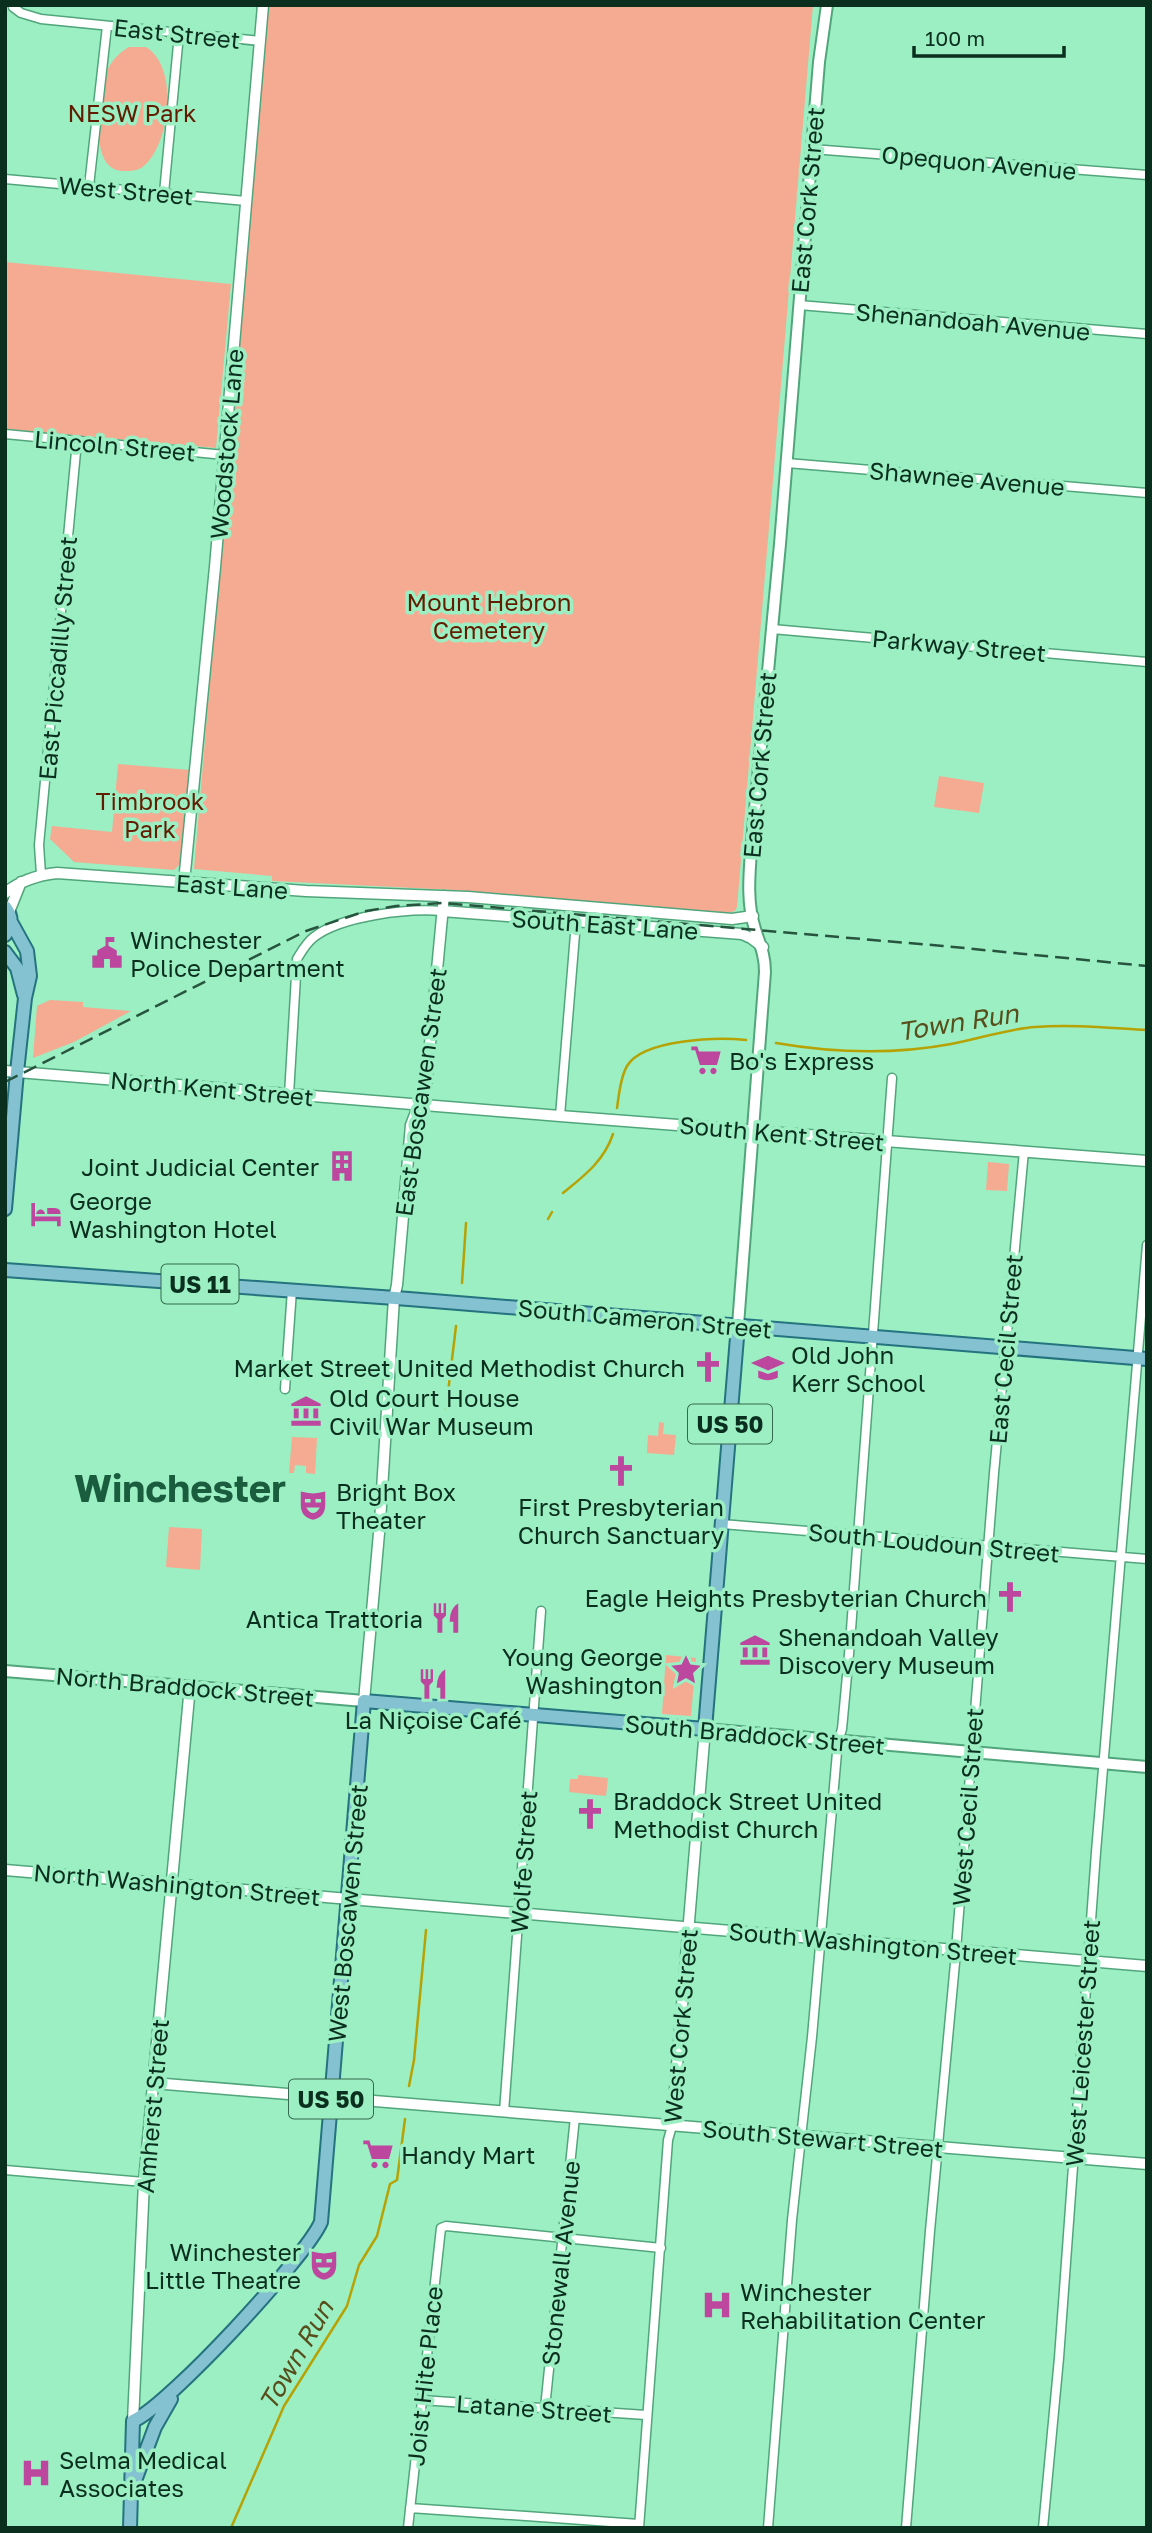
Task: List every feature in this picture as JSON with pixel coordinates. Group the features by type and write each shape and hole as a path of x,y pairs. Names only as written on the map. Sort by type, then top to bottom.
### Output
{"main road":[{"name":"East Cork Street","path":"722,1524 765,972 763,947 753,916 751,852 820,47 828,5"},
{"path":"5,935 9,914"},
{"path":"5,1209 11,1071 30,975 27,951 9,914"},
{"path":"5,952 17,968 25,998"},
{"name":"US 11","path":"5,1270 394,1298"},
{"name":"South Cameron Street","path":"394,1298 1142,1359"},
{"name":"West Cork Street","path":"705,1729 722,1524"},
{"name":"North Braddock Street","path":"5,1671 364,1701"},
{"name":"South Braddock Street","path":"364,1701 1147,1767"},
{"name":"West Boscawen Street","path":"133,2421 147,2414 180,2383 248,2313 317,2232 322,2216 364,1701"},
{"name":"US 50","path":"131,2491 155,2427 180,2383"},
{"name":"Amherst Street","path":"130,2528 133,2421"}],"street":[{"name":"Woodstock Lane","path":"184,882 225,455 263,5"},
{"name":"East Street","path":"13,7 33,18 260,41"},
{"path":"89,186 107,26"},
{"path":"164,193 179,34"},
{"name":"Opequon Avenue","path":"812,149 1147,175"},
{"name":"West Street","path":"5,179 246,201"},
{"name":"Shenandoah Avenue","path":"799,305 1147,334"},
{"name":"Lincoln Street","path":"5,434 225,455"},
{"name":"East Piccadilly Street","path":"41,874 39,845 77,441"},
{"name":"Shawnee Avenue","path":"786,463 1147,494"},
{"name":"Parkway Street","path":"772,629 1147,662"},
{"name":"East Lane","path":"5,892 41,874 57,873 306,891 444,896"},
{"path":"9,914 21,883"},
{"name":"South East Lane","path":"444,896 732,919 753,916"},
{"name":"East Boscawen Street","path":"380,1497 394,1298 411,1125 426,1086 444,896"},
{"path":"289,1095 298,959 303,948 312,938 346,923 405,911 442,911"},
{"name":"South East Lane","path":"442,911 742,934 751,937 763,947"},
{"path":"560,1116 576,922"},
{"name":"North Kent Street","path":"11,1071 418,1105"},
{"path":"768,2528 792,2220 838,1741 842,1730 892,1078"},
{"name":"South Kent Street","path":"418,1105 1147,1161"},
{"name":"East Cecil Street","path":"988,1547 1024,1151"},
{"name":"West Leicester Street","path":"1042,2528 1059,2358 1121,1557 1142,1359 1147,1245"},
{"path":"285,1389 292,1290"},
{"name":"West Boscawen Street","path":"364,1701 380,1497"},
{"name":"South Loudoun Street","path":"722,1524 1147,1559"},
{"name":"West Cecil Street","path":"906,2528 988,1547"},
{"name":"Wolfe Street","path":"503,2112 541,1611"},
{"name":"Amherst Street","path":"133,2421 144,2182 190,1686"},
{"name":"West Cork Street","path":"639,2526 668,2140 672,2126 705,1729"},
{"name":"North Washington Street","path":"5,1870 349,1899"},
{"name":"South Washington Street","path":"349,1899 1147,1966"},
{"name":"South Stewart Street","path":"153,2083 1147,2164"},
{"name":"Stonewall Avenue","path":"545,2408 575,2118"},
{"path":"5,2170 144,2182"},
{"name":"Joist Hite Place","path":"408,2528 440,2233 444,2227 562,2237"},
{"path":"562,2237 661,2248"},
{"name":"Latane Street","path":"421,2400 646,2415"},
{"path":"410,2508 639,2526"}],"green space":[{"name":"Mount Hebron Cemetery","path":"268,5 813,5 735,911 728,913 454,890 272,881 272,876 194,869"},
{"name":"NESW Park","path":"129,47 146,47 156,57 167,87 167,104 161,139 154,153 142,168 126,171 116,170 103,157 99,125 102,88 107,72 115,58"},
{"path":"5,262 231,284 216,448 5,429"},
{"name":"Timbrook Park","path":"118,764 190,770 181,863 174,870 74,862 50,839 52,826 112,832"},
{"path":"939,776 984,783 979,813 934,807"},
{"path":"50,1000 83,1002 83,1007 131,1011 74,1042 33,1058 37,1006"},
{"path":"988,1162 1009,1164 1007,1191 986,1190"},
{"path":"659,1422 664,1423 663,1434 676,1435 674,1455 647,1453 648,1435 658,1436"},
{"path":"292,1437 317,1438 315,1474 306,1473 306,1466 295,1465 294,1473 289,1473"},
{"path":"169,1527 202,1529 200,1570 166,1567"},
{"path":"666,1655 696,1658 691,1716 662,1714"},
{"path":"578,1775 608,1778 606,1796 569,1792 570,1779 578,1779"}],"waterway":[{"name":"Town Run","path":"776,1043 841,1051 885,1051 929,1048 1035,1027 1077,1026 1147,1030"},
{"name":"Town Run","path":"617,1108 621,1081 627,1066 648,1050 700,1040 746,1040"},
{"name":"Town Run","path":"563,1193 599,1160 613,1134"},
{"name":"Town Run","path":"548,1219 552,1212"},
{"name":"Town Run","path":"462,1283 466,1223"},
{"name":"Town Run","path":"446,1409 456,1326"},
{"name":"Town Run","path":"409,2086 414,2060 426,1930"},
{"name":"Town Run","path":"231,2528 284,2406 347,2306 359,2265 377,2236 390,2184 397,2180 405,2119"}],"railway":[{"path":"5,1082 306,931 366,911 396,906 443,903 1147,966"}],"place":[{"name":"Winchester Police Department","path":"107,953"},
{"name":"Bo's Express","path":"706,1060"},
{"name":"Joint Judicial Center","path":"342,1166"},
{"name":"George Washington Hotel","path":"46,1214"},
{"name":"Market Street United Methodist Church","path":"708,1367"},
{"name":"Old John Kerr School","path":"768,1368"},
{"name":"Old Court House Civil War Museum","path":"306,1411"},
{"name":"First Presbyterian Church Sanctuary","path":"621,1471"},
{"name":"Bright Box Theater","path":"313,1505"},
{"name":"Eagle Heights Presbyterian Church","path":"1010,1597"},
{"name":"Antica Trattoria","path":"446,1618"},
{"name":"Shenandoah Valley Discovery Museum","path":"755,1650"},
{"name":"Young George Washington","path":"686,1670"},
{"name":"La Niçoise Café","path":"433,1684"},
{"name":"Braddock Street United Methodist Church","path":"590,1814"},
{"name":"Handy Mart","path":"378,2154"},
{"name":"Winchester Little Theatre","path":"324,2265"},
{"name":"Winchester Rehabilitation Center","path":"717,2305"},
{"name":"Selma Medical Associates","path":"36,2473"}],"district":[{"name":"Winchester","path":"180,1487"}]}
